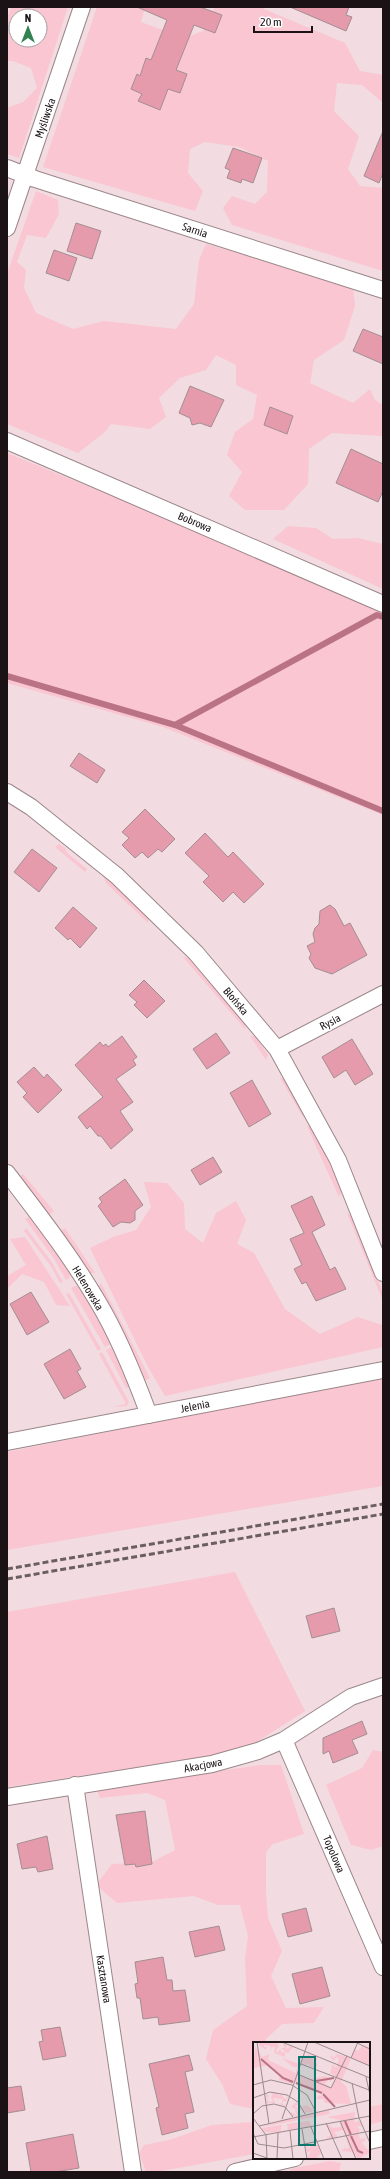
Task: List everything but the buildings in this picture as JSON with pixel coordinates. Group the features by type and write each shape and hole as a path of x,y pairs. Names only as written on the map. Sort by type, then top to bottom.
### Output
{"street":[{"name":"Myśliwska","path":"7,228 82,7"},
{"name":"Sarnia","path":"7,168 383,290"},
{"name":"Bobrowa","path":"7,440 383,604"},
{"name":"Błońska","path":"7,792 31,807 116,876 196,953 277,1049 338,1160 383,1273"},
{"name":"Rysia","path":"277,1049 383,994"},
{"name":"Helenowska","path":"7,1173 49,1227 99,1303 124,1352 149,1415"},
{"name":"Jelenia","path":"7,1442 383,1370"},
{"name":"Akacjowa","path":"7,1797 212,1764 258,1751 284,1740 351,1697 383,1686"},
{"name":"Topolowa","path":"284,1740 383,1968"},
{"name":"Kasztanowa","path":"75,1785 133,2172"},
{"path":"370,2141 383,2138"},
{"path":"235,2172 291,2159"}],"shaded area":[{"path":"11,7 68,7 19,158 7,154 7,108 23,102 37,88 31,68 13,61 7,61 8,15 8,48 48,48 48,8"},
{"path":"97,7 145,7 141,22 185,38 203,31 215,7 264,7 264,9 345,43 360,71 383,75 383,103 362,85 337,83 334,111 359,136 348,169 360,186 383,188 383,271 232,225 223,208 232,196 255,204 267,192 268,161 239,147 205,142 190,149 188,173 203,191 195,211 43,167"},
{"path":"36,191 58,200 59,214 46,238 27,235 17,262 26,270 24,288 36,313 73,329 104,321 176,329 194,304 199,260 206,244 353,286 355,306 344,340 314,360 310,383 353,403 370,389 375,400 383,405 383,436 332,433 309,449 308,484 284,510 245,510 229,496 242,472 227,455 235,432 253,419 257,395 236,385 236,365 216,355 206,370 180,378 159,398 166,417 150,429 111,424 105,432 78,453 7,424 7,274"},
{"path":"7,453 383,607 383,815 163,727 7,683"},
{"path":"288,526 316,528 333,539 358,538 383,544 383,589 273,539"},
{"path":"59,844 65,848 67,853 87,869 85,872 55,847"},
{"path":"103,875 149,917 148,923 106,883"},
{"path":"183,957 188,958 234,1009 233,1011 237,1013 246,1024 245,1029"},
{"path":"250,1036 255,1036 268,1055 266,1060"},
{"path":"280,1078 284,1079 305,1112 303,1117"},
{"path":"307,1126 313,1127 342,1191 339,1197"},
{"path":"23,1174 54,1211 49,1215 19,1177"},
{"path":"144,1182 167,1183 184,1203 185,1229 203,1243 216,1213 236,1201 246,1220 237,1244 254,1253 285,1309 320,1334 358,1317 382,1325 383,1347 165,1396 148,1367 90,1248 113,1237 136,1230 151,1207"},
{"path":"347,1213 352,1216 383,1293 383,1301"},
{"path":"28,1217 33,1217 71,1273 69,1278 66,1280 53,1257 25,1219"},
{"path":"26,1228 51,1261 63,1282 60,1283 51,1266 24,1231"},
{"path":"65,1228 95,1273 88,1273 76,1250 74,1250 60,1231"},
{"path":"25,1237 70,1306 56,1305 44,1282 22,1274 7,1289 7,1276 26,1265 10,1239"},
{"path":"101,1283 150,1378 144,1381 97,1289"},
{"path":"79,1286 111,1344 105,1347 71,1288"},
{"path":"69,1293 101,1349 98,1351 66,1294"},
{"path":"112,1347 130,1387 126,1388 106,1350"},
{"path":"102,1352 129,1402 127,1406 113,1407 126,1404 99,1354"},
{"path":"383,1377 383,1486 7,1550 7,1452"},
{"path":"235,1572 305,1711 255,1743 209,1756 7,1787 7,1612"},
{"path":"373,1750 383,1752 383,1846 371,1850 351,1845 326,1785 362,1768"},
{"path":"261,1765 281,1765 304,1834 273,1844 266,1852 266,1893 268,1918 282,1951 271,1976 286,2008 324,2007 314,2023 282,2024 266,2039 266,2042 253,2042 253,2109 230,2104 222,2084 206,2059 213,2030 247,2006 245,1958 248,1936 240,1905 218,1905 194,1896 117,1903 96,1885 112,1864 152,1862 175,1850 165,1800 147,1793 100,1798 96,1788"},
{"path":"383,2104 383,2121 370,2125 370,2107"},
{"path":"253,2122 253,2154 157,2172 146,2172 139,2153 144,2145 169,2140 212,2125"},
{"path":"330,2161 341,2163 339,2172 291,2172 290,2169"}],"waterway":[{"path":"175,725 377,615 383,617"},
{"path":"7,676 175,725 383,811"}],"railway":[{"path":"7,1569 383,1504"},
{"path":"7,1579 383,1514"}]}
